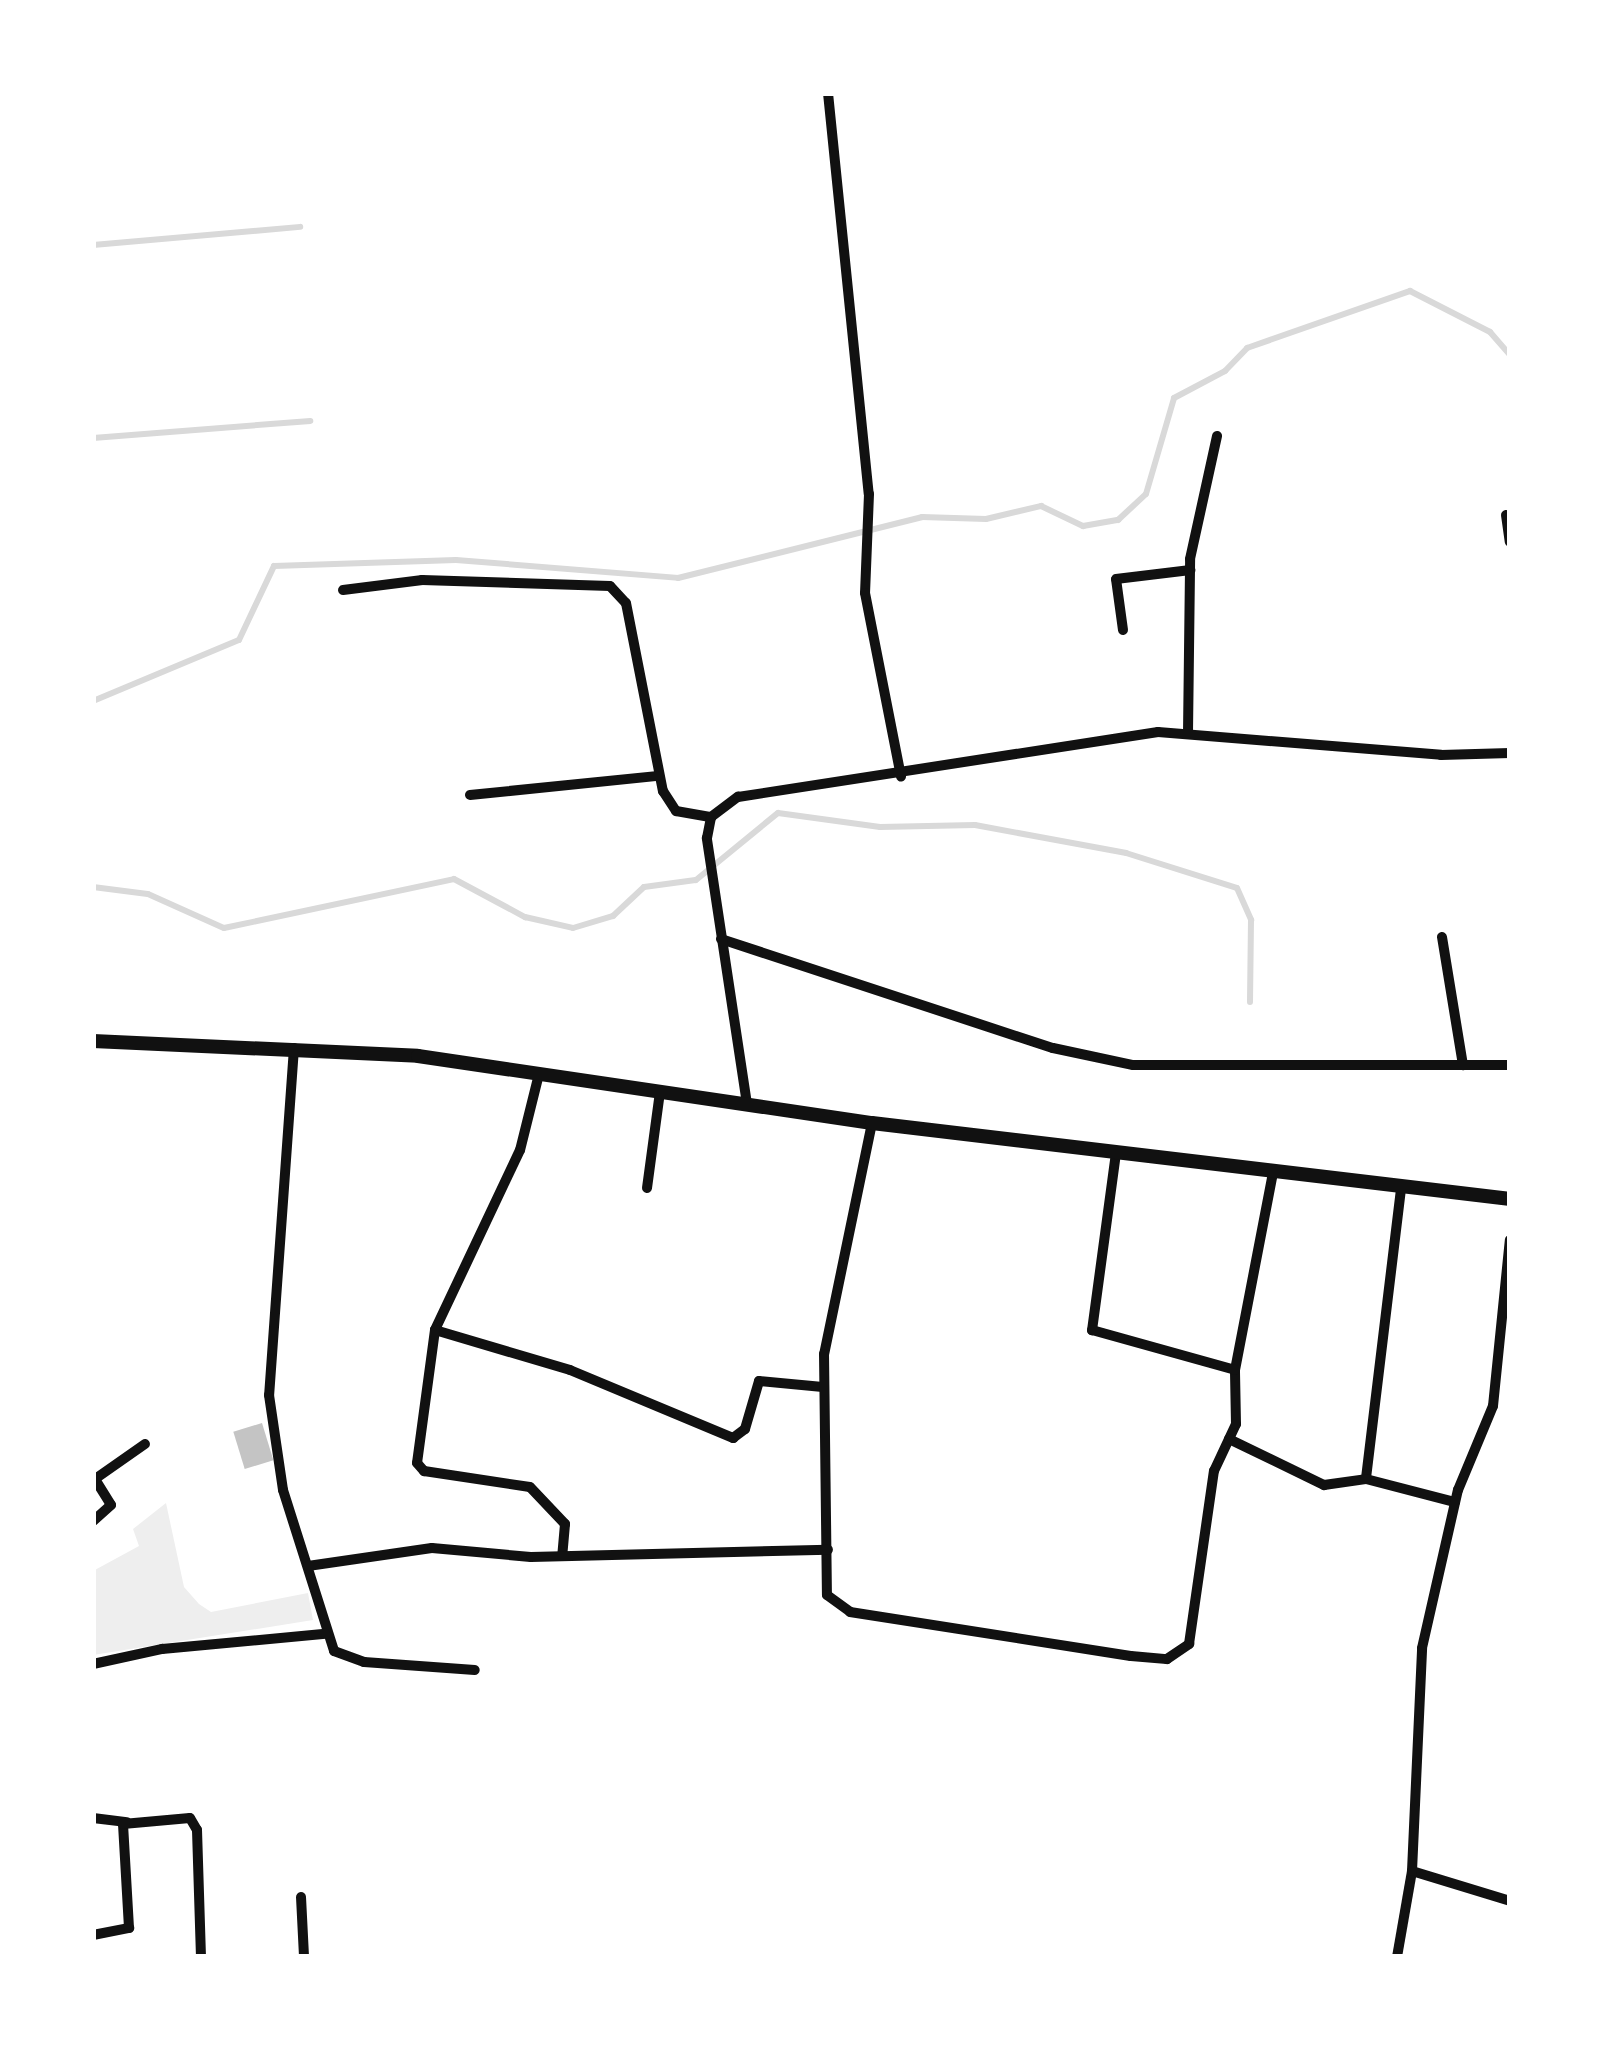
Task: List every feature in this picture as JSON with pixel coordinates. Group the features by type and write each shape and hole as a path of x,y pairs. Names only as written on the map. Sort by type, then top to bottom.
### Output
{"street":[{"path":"828,93 870,511 865,593 901,777"},
{"path":"1187,734 1190,570 1217,436"},
{"path":"1506,515 1510,542"},
{"path":"1123,630 1116,579 1190,570"},
{"path":"343,590 422,580 610,586 626,603 658,776 676,811 711,817"},
{"path":"747,1104 707,838 711,817 737,797 901,777 1134,734 1187,734 1441,755 1510,753"},
{"path":"470,795 658,776"},
{"path":"1442,937 1463,1065"},
{"path":"721,939 1092,1058 1156,1067 1510,1065"},
{"path":"93,1041 294,1048 539,1074 872,1123 1510,1199"},
{"path":"294,1048 270,1422 325,1634 334,1651 355,1660 475,1670"},
{"path":"539,1074 520,1150 435,1330 417,1463 424,1471 530,1486 565,1524 562,1556"},
{"path":"647,1188 660,1092"},
{"path":"872,1123 824,1387 827,1595 850,1612 1167,1659 1189,1644 1214,1471 1229,1439 1235,1370 1274,1172"},
{"path":"1116,1153 1092,1330 1235,1370"},
{"path":"1366,1479 1401,1189"},
{"path":"1397,1957 1412,1871 1416,1689 1455,1502 1493,1406 1510,1240"},
{"path":"435,1330 570,1370 733,1438 745,1429 759,1382 824,1387"},
{"path":"1229,1439 1310,1481 1336,1486 1366,1479 1455,1502"},
{"path":"93,1522 112,1505 94,1477 145,1444"},
{"path":"308,1566 432,1548 562,1556 828,1550"},
{"path":"93,1664 162,1649 325,1634"},
{"path":"93,1818 127,1822 190,1818 196,1825 201,1957"},
{"path":"93,1935 128,1928 127,1822"},
{"path":"1412,1871 1510,1901"},
{"path":"301,1898 304,1957"}],"shaded area":[{"path":"166,1503 184,1587 199,1604 211,1612 308,1593 313,1620 93,1655 93,1571 139,1546 133,1529"}],"building":[{"path":"262,1423 273,1460 245,1469 233,1432"}],"waterway":[{"path":"93,245 300,227"},
{"path":"93,701 239,640 274,566 456,560 678,578 922,517 986,519 1041,506 1083,526 1118,520 1146,494 1174,398 1225,371 1247,348 1410,291 1490,332 1510,355"},
{"path":"1510,380 1510,404"},
{"path":"93,438 310,421"},
{"path":"93,887 148,894 224,928 454,879 525,917 573,928 613,916 644,887 696,880 778,813 880,827 975,825 1126,853 1237,888 1251,920 1250,1002"}]}
